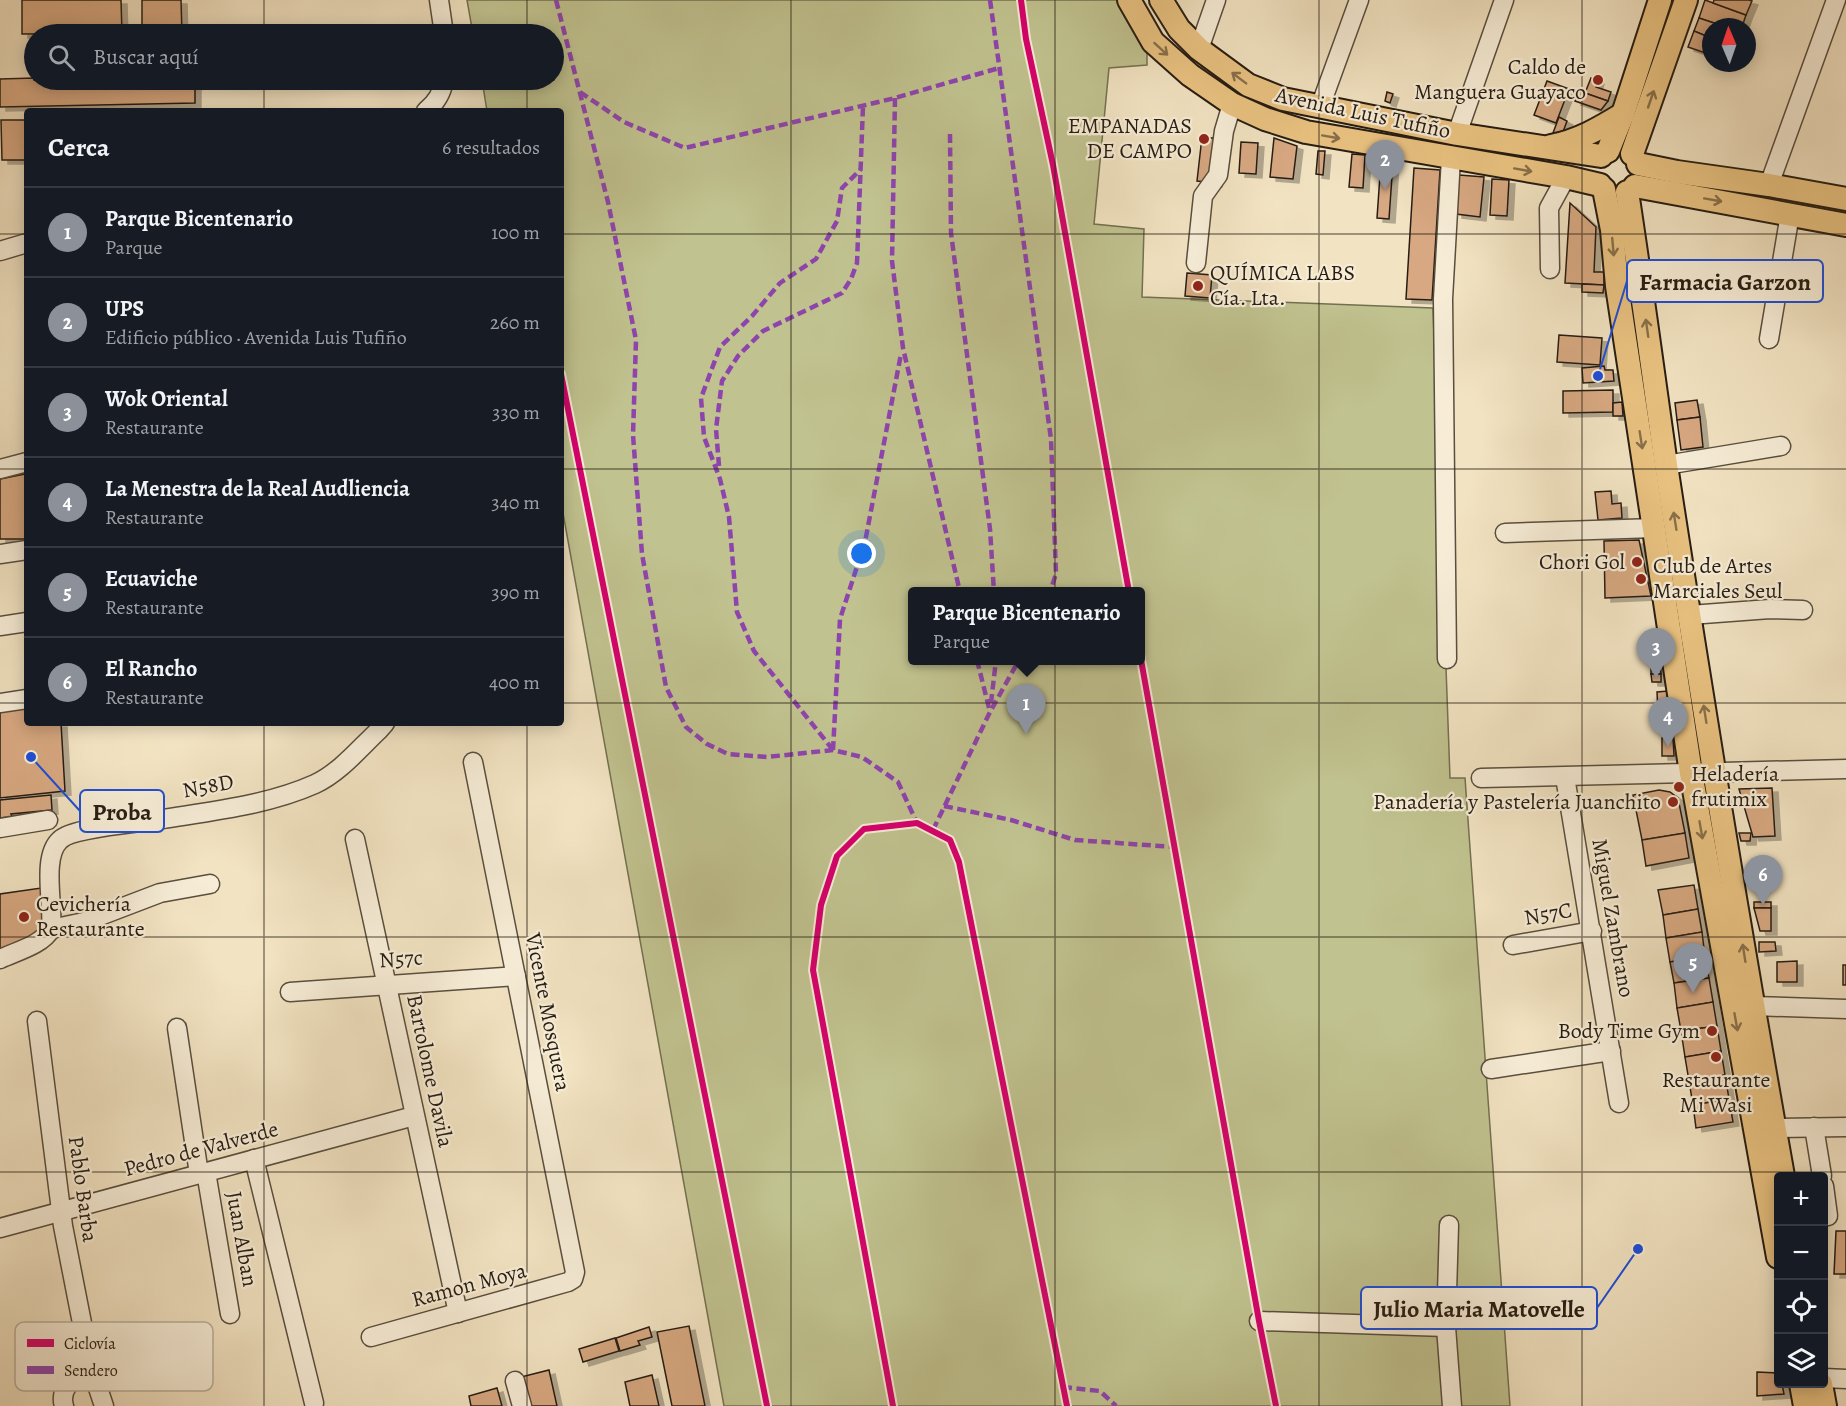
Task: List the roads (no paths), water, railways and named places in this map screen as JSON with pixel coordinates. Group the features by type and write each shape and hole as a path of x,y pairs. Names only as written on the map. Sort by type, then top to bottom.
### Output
{"main road":[{"name":"Avenida Luis Tufiño","path":"1129,0 1153,42 1191,75 1232,104 1265,119 1306,132 1566,177 1602,187"},
{"name":"Avenida Luis Tufiño","path":"1161,0 1179,28 1199,49 1248,86 1283,99 1457,134 1544,148 1604,154"},
{"path":"1660,0 1623,114 1595,170 1602,187 1612,230 1617,286 1690,773 1774,1230"},
{"path":"1686,0 1633,174 1632,225 1666,465 1714,772 1783,1172"},
{"path":"1544,148 1568,143 1593,132 1623,114"},
{"path":"1379,145 1384,120"},
{"path":"1604,154 1616,149 1624,150 1633,174 1670,192 1846,225"},
{"path":"1602,187 1615,194 1633,174 1677,172 1846,199"},
{"path":"1632,225 1644,204 1655,196 1670,192"},
{"path":"1802,1388 1805,1406"},
{"path":"1822,1388 1825,1406"}],"street":[{"path":"439,0 443,24"},
{"path":"1199,49 1216,0"},
{"path":"1320,107 1359,0"},
{"path":"1457,134 1504,0"},
{"path":"1769,185 1836,0"},
{"path":"429,108 442,90"},
{"path":"1196,262 1203,196 1218,175 1216,127 1232,104"},
{"path":"1447,659 1443,298 1451,158"},
{"path":"1550,269 1549,208 1566,177"},
{"path":"1769,339 1790,214"},
{"path":"0,251 24,244"},
{"path":"1666,465 1781,446"},
{"path":"0,469 24,463"},
{"path":"1505,533 1655,528"},
{"path":"0,554 24,550"},
{"path":"1690,615 1770,609 1803,610"},
{"path":"0,626 24,622"},
{"path":"0,703 24,699"},
{"name":"N58D","path":"51,929 50,864 54,849 60,840 85,831 174,817 287,794 327,777 382,726"},
{"name":"Vicente Mosquera","path":"473,762 575,1272"},
{"path":"1481,778 1846,769"},
{"name":"Miguel Zambrano","path":"1565,777 1619,1102"},
{"path":"0,828 48,820"},
{"name":"Bartolome Davila","path":"355,839 458,1313"},
{"path":"0,959 38,942 48,936 51,929 84,922 160,893 210,884"},
{"name":"N57C","path":"1513,945 1592,931"},
{"name":"N57c","path":"290,992 516,976"},
{"path":"1753,1006 1846,1009"},
{"name":"Pablo Barba","path":"37,1021 61,1211 82,1322"},
{"name":"Juan Alban","path":"177,1028 230,1314"},
{"path":"1491,1069 1611,1052"},
{"name":"Pedro de Valverde","path":"0,1228 414,1116"},
{"path":"1775,1128 1846,1126"},
{"path":"1814,1127 1821,1172"},
{"path":"254,1159 314,1403"},
{"path":"1449,1225 1446,1327 1452,1406"},
{"name":"Ramon Moya","path":"371,1337 568,1282 573,1279 575,1272"},
{"path":"1259,1321 1446,1327"},
{"path":"1828,1378 1846,1379"},
{"path":"515,1381 522,1406"},
{"path":"64,1391 62,1397 64,1406"},
{"name":"Pablo Barba","path":"99,1391 104,1406"}],"place":[{"name":"Caldo de Manguera Guayaco","path":"1598,80"},
{"name":"EMPANADAS DE CAMPO","path":"1204,139"},
{"name":"UPS","path":"1385,190"},
{"name":"QUÍMICA LABS Cía. Lta.","path":"1198,286"},
{"name":"Farmacia Garzon","path":"1598,376"},
{"name":"Chori Gol","path":"1637,562"},
{"name":"Club de Artes Marciales Seul","path":"1641,579"},
{"name":"Wok Oriental","path":"1656,678"},
{"name":"Parque Bicentenario","path":"1026,734"},
{"name":"La Menestra de la Real Audliencia","path":"1668,747"},
{"name":"Proba","path":"31,757"},
{"name":"Heladería frutimix","path":"1679,787"},
{"name":"Panadería y Pastelería Juanchito","path":"1673,802"},
{"name":"El Rancho","path":"1763,905"},
{"name":"Cevichería Restaurante","path":"24,917"},
{"name":"Ecuaviche","path":"1693,993"},
{"name":"Body Time Gym","path":"1712,1031"},
{"name":"Restaurante Mi Wasi","path":"1716,1057"},
{"name":"Julio Maria Matovelle","path":"1638,1249"}]}
